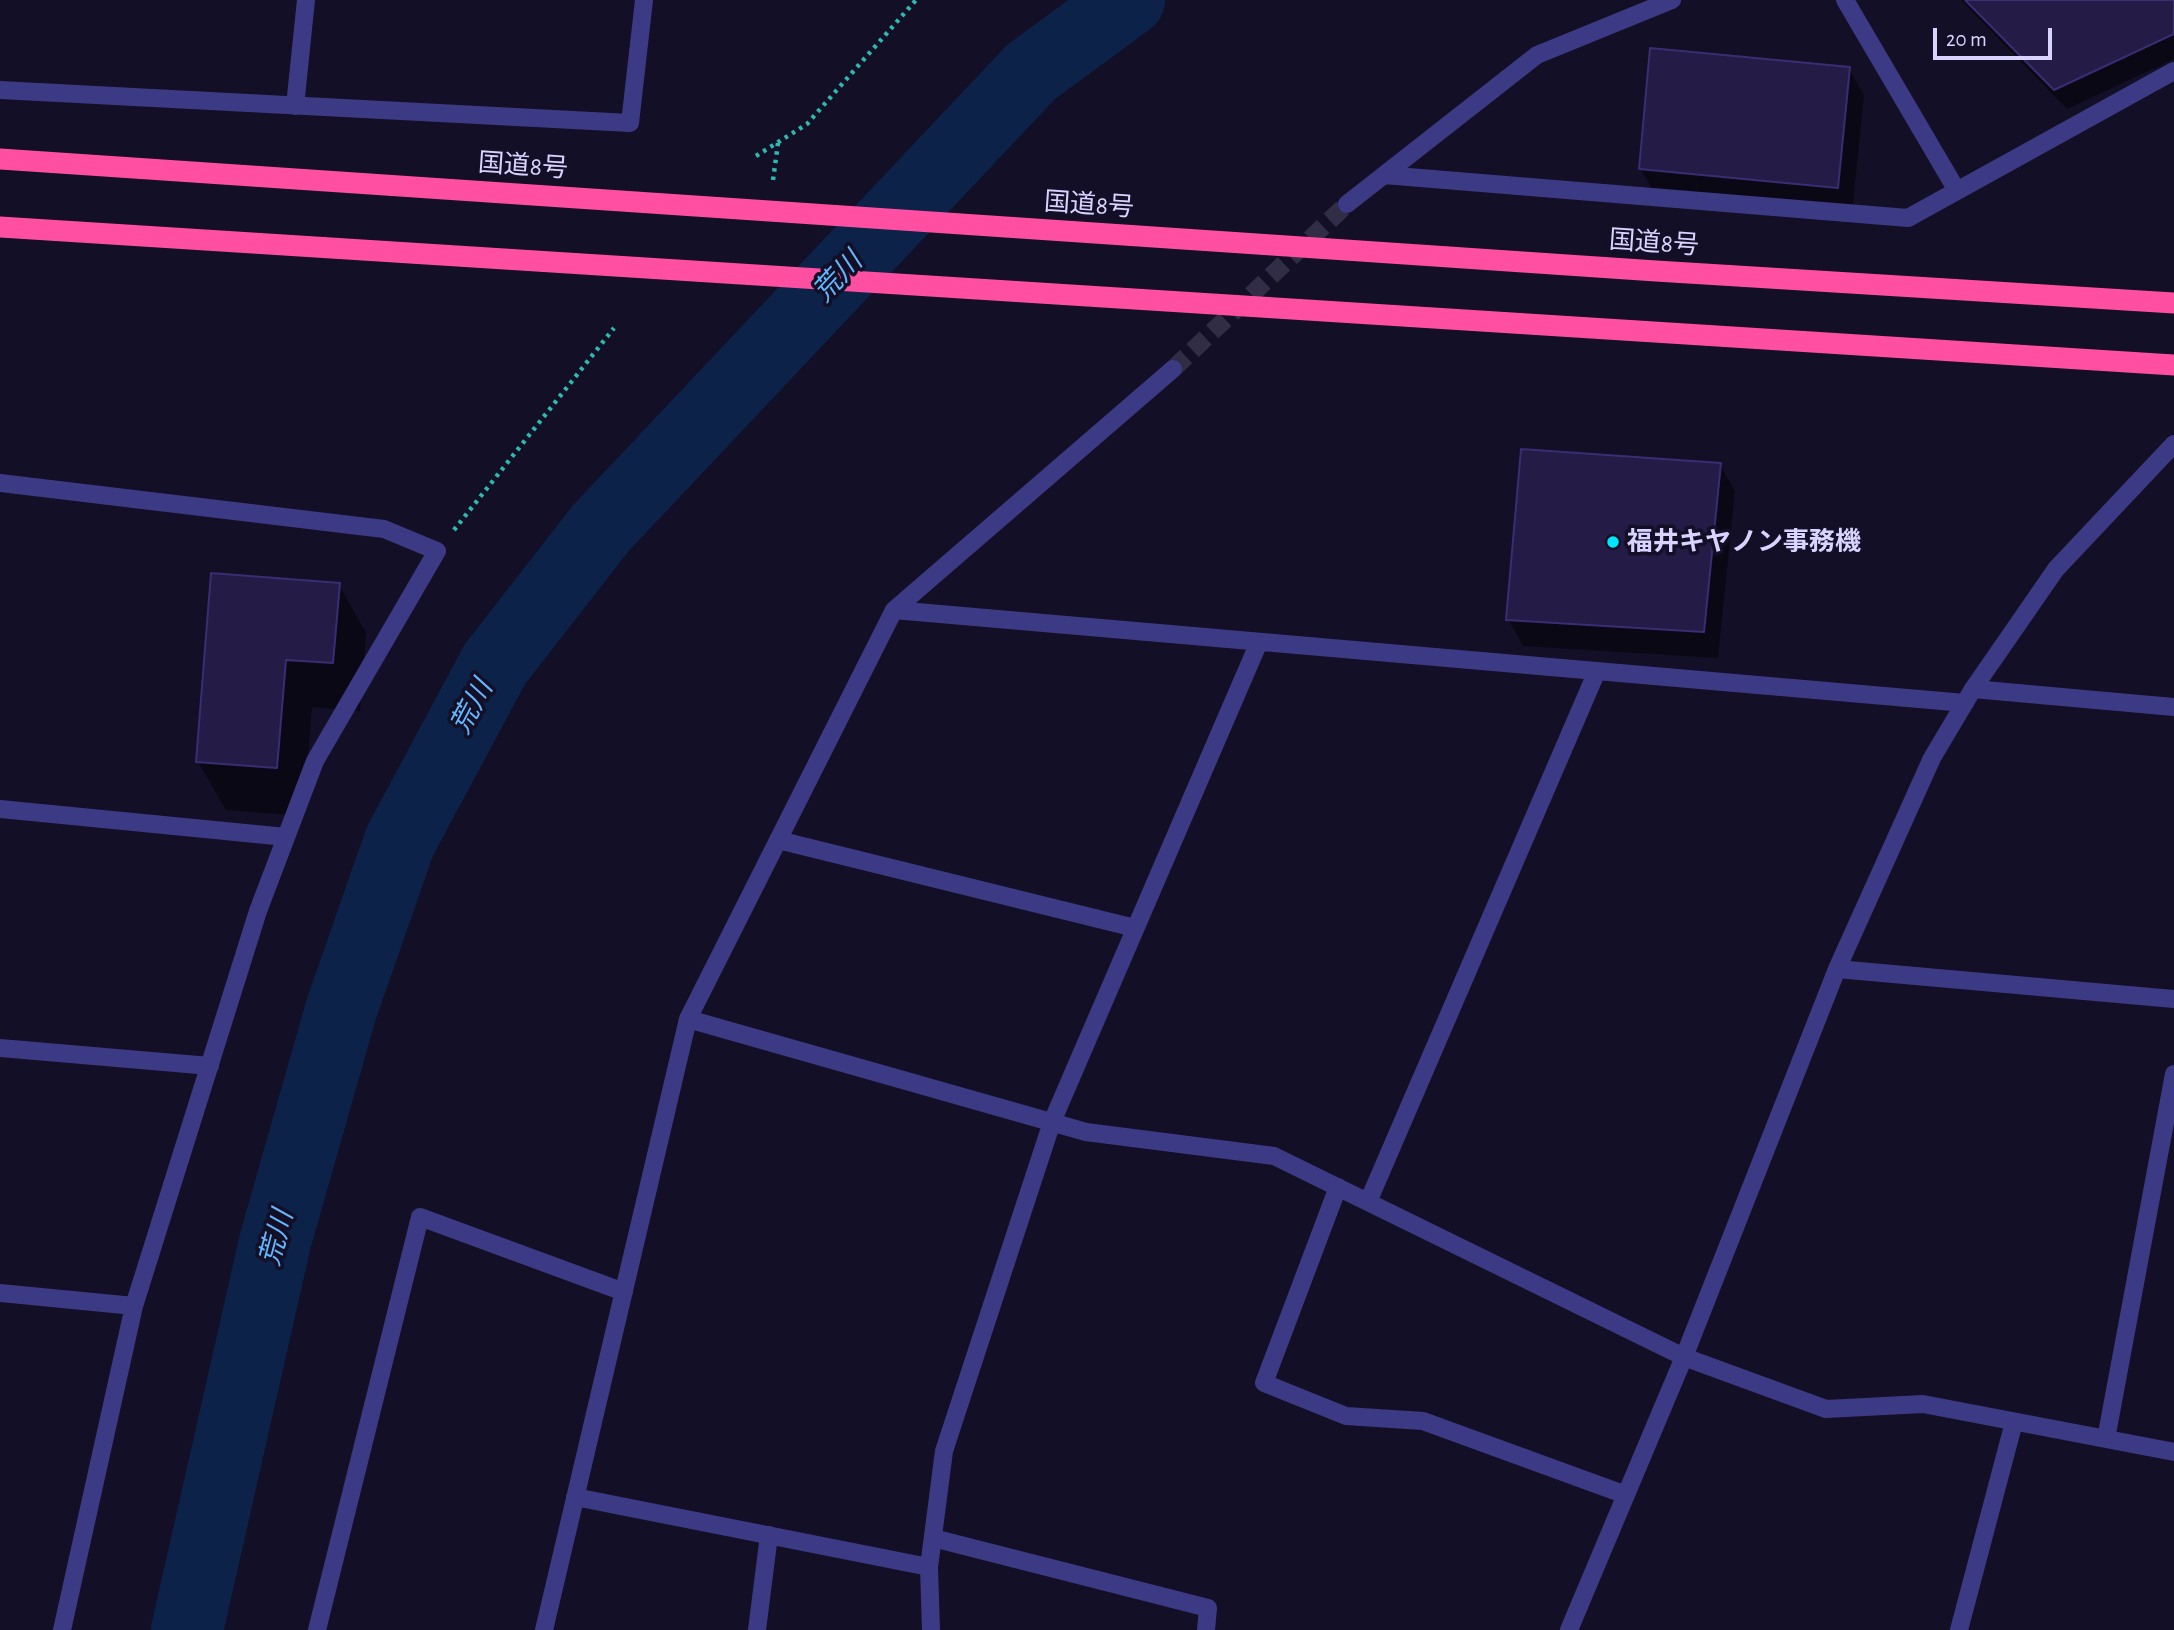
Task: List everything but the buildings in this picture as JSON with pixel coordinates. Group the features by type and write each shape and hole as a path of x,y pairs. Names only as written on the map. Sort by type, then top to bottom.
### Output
{"highway":[{"name":"国道8号","path":"0,159 1014,229 2174,303"},
{"path":"0,227 2174,365"}],"street":[{"path":"295,106 306,0"},
{"path":"0,90 631,123 644,0"},
{"path":"1347,204 1537,55 1672,0"},
{"path":"1845,0 1956,189"},
{"path":"1384,175 1908,218 1956,189 2174,71"},
{"path":"544,1630 688,1019 894,610 1172,369"},
{"path":"1569,1630 1684,1357 1837,969 1927,770 1969,696 2056,569 2174,444"},
{"path":"0,483 384,529 437,551 315,761 258,911 134,1306 62,1630"},
{"path":"894,610 1597,671 2174,707"},
{"path":"931,1630 929,1567 944,1451 1052,1122 1259,642"},
{"path":"1368,1202 1597,671"},
{"path":"0,809 286,837"},
{"path":"778,840 1135,928"},
{"path":"1837,969 2174,999"},
{"path":"688,1019 1086,1132 1274,1156 1684,1357 1826,1409 1923,1404 2174,1452"},
{"path":"0,1048 210,1066"},
{"path":"2106,1439 2174,1074"},
{"path":"1338,1187 1264,1384 1346,1416 1423,1421 1626,1495"},
{"path":"317,1630 420,1217 624,1292"},
{"path":"0,1293 134,1306"},
{"path":"1959,1630 2014,1422"},
{"path":"575,1497 929,1567"},
{"path":"757,1630 769,1535"},
{"path":"933,1538 1208,1608 1206,1630"}],"path":[{"path":"756,156 807,124 916,0"},
{"path":"775,170 778,143"},
{"path":"437,551 614,328"}],"waterway":[{"name":"荒川","path":"187,1630 275,1242 341,1010 400,841 495,664 601,528 1031,72 1129,0"}],"tunnel":[{"path":"1173,369 1347,204"}],"place":[{"name":"福井キヤノン事務機","path":"1613,542"}]}
